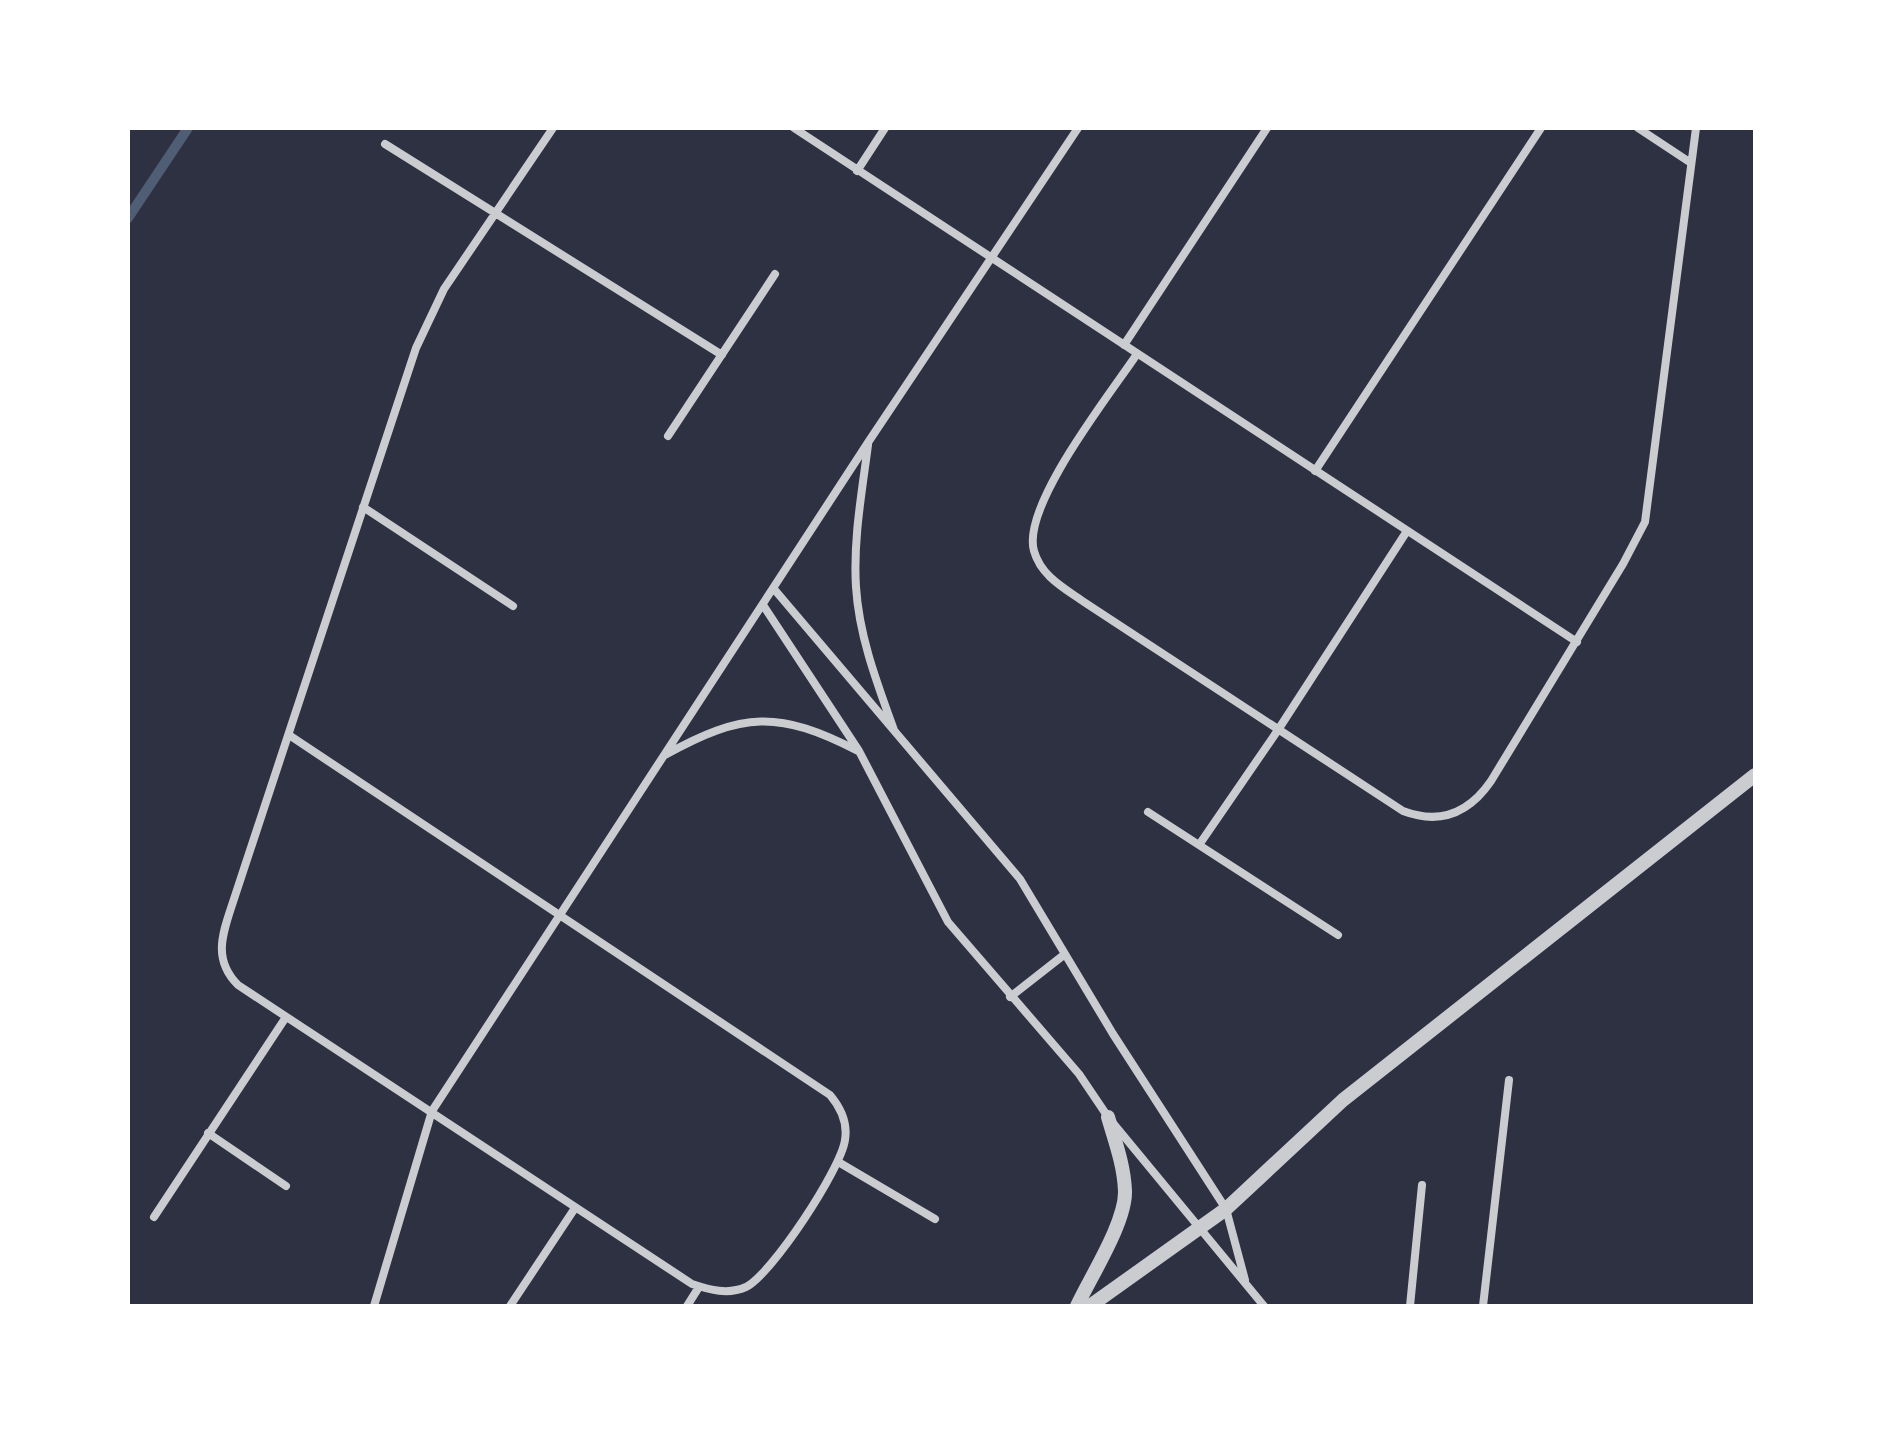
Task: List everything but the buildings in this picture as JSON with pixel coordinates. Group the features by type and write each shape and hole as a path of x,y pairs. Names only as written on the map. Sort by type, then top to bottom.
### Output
{"street":[{"path":"289,735 818,1084 843,1115 846,1136 840,1163 764,1275 744,1288 730,1291 699,1287 238,985 224,968 221,948 232,905 425,325 492,214 553,128"},
{"path":"794,128 1577,642"},
{"path":"857,171 885,128"},
{"path":"374,1306 432,1111 869,441 1078,128"},
{"path":"1124,345 1267,128"},
{"path":"1315,471 1541,128"},
{"path":"1638,128 1691,163"},
{"path":"1137,354 1043,497 1035,517 1033,548 1040,566 1056,582 1403,811 1429,818 1451,815 1467,808 1482,793 1577,642 1645,522 1696,128"},
{"path":"385,144 492,214 722,355"},
{"path":"668,436 775,274"},
{"path":"869,441 858,532 856,586 865,640 896,735"},
{"path":"363,507 513,606"},
{"path":"1199,845 1407,531"},
{"path":"774,589 1020,879 1226,1209 1246,1282"},
{"path":"763,605 859,751 948,922 1079,1074 1108,1117 1264,1306"},
{"path":"663,755 709,731 739,723 767,721 817,730 859,751"},
{"path":"1090,1306 1226,1209 1343,1100 1755,775"},
{"path":"1148,812 1338,935"},
{"path":"1010,997 1065,954"},
{"path":"154,1217 286,1017"},
{"path":"1483,1306 1509,1080"},
{"path":"1077,1306 1119,1219 1125,1194 1122,1165 1108,1117"},
{"path":"208,1133 286,1186"},
{"path":"840,1163 935,1219"},
{"path":"1410,1306 1422,1185"},
{"path":"510,1306 575,1208"},
{"path":"687,1306 699,1287"}],"waterway":[{"path":"128,218 188,128"}]}
